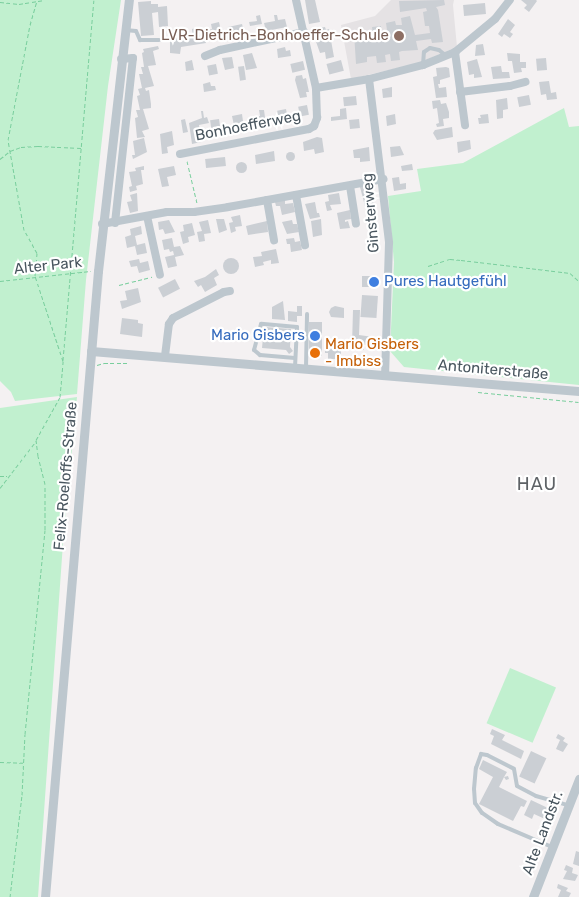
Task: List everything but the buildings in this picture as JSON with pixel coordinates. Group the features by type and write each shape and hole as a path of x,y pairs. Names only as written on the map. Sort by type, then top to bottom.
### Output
{"street":[{"name":"Felix-Roeloffs-Straße","path":"46,897 102,224 129,0"},
{"name":"Bonhoefferweg","path":"183,153 309,129 317,118 316,88 296,0"},
{"path":"316,88 369,79 422,65 455,52 495,19 510,0"},
{"path":"205,56 220,50 304,32"},
{"path":"455,52 465,125"},
{"path":"115,223 133,58 121,59"},
{"name":"Ginsterweg","path":"369,79 383,179 389,243 385,375"},
{"path":"460,92 510,86 525,82"},
{"path":"102,224 168,212 194,212 383,179"},
{"path":"350,186 356,224"},
{"path":"296,195 305,246"},
{"path":"266,200 274,240"},
{"path":"147,216 160,275"},
{"path":"165,356 169,324 173,318 224,292 230,291"},
{"name":"Antoniterstraße","path":"91,351 295,363 306,368 579,391"},
{"name":"Alte Landstr.","path":"533,897 579,778"}],"lane":[{"path":"125,30 136,32 140,40 159,40"},
{"path":"422,65 424,52 430,48 439,50 445,56"},
{"path":"306,368 307,314"},
{"path":"261,324 297,327 295,363 260,355 254,350 261,324"},
{"path":"552,847 498,824 482,813 475,803 474,789 476,768 481,754 487,754 514,769 517,786 536,796 568,805"}],"path":[{"path":"0,2 18,4 44,0"},
{"path":"0,488 36,440 60,397 94,0"},
{"path":"37,1 30,25 8,140 24,230 37,253 35,276 63,361"},
{"path":"0,159 10,151 38,146 82,148"},
{"path":"183,153 197,204 194,212"},
{"path":"428,266 450,260 461,260 570,273 579,281"},
{"name":"Alter Park","path":"0,281 70,272 98,271"},
{"path":"118,285 160,275"},
{"path":"10,897 45,530 45,484 36,440"},
{"path":"0,476 8,476"},
{"path":"0,762 24,763"}],"shaded area":[{"name":"LVR-Dietrich-Bonhoeffer-Schule","path":"391,0 454,0 457,47 418,63 351,79 341,25 375,16"}],"green space":[{"path":"0,0 121,0 108,86 86,280 77,394 15,401 11,392 0,381"},
{"path":"564,108 569,127 579,126 579,385 404,367 390,351 394,262 388,196 421,191 417,169 463,163"},
{"path":"77,397 63,543 38,897 0,897 0,408"},
{"path":"510,668 556,688 533,743 487,723"}],"place":[{"name":"LVR-Dietrich-Bonhoeffer-Schule","path":"399,36"},
{"name":"Pures Hautgefühl","path":"374,282"},
{"name":"Mario Gisbers","path":"315,336"},
{"name":"Mario Gisbers - Imbiss","path":"315,353"}],"district":[{"name":"HAU","path":"537,484"}]}
